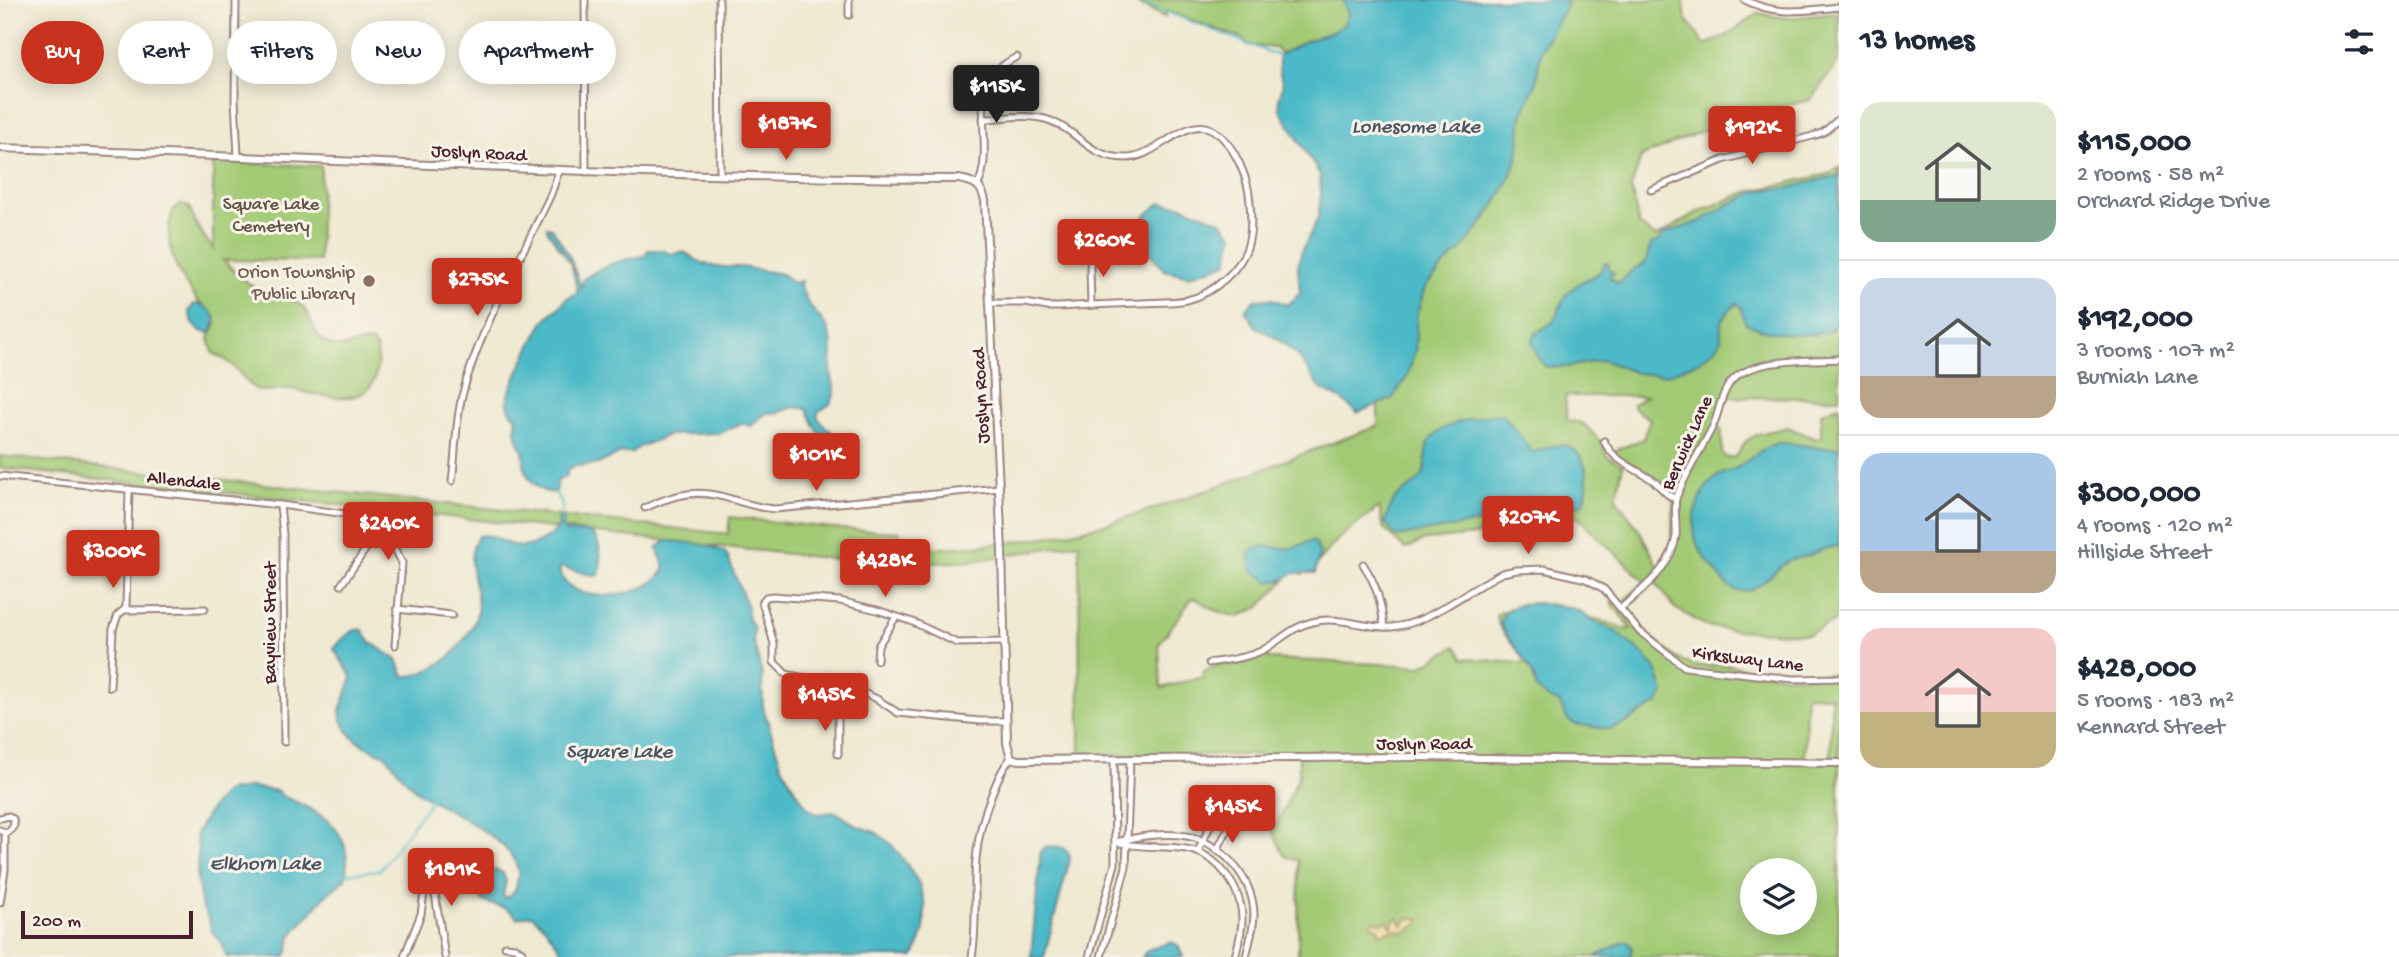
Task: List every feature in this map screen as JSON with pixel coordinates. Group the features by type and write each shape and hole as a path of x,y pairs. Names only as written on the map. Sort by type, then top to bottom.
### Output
{"street":[{"path":"236,0 235,100 238,156"},
{"path":"585,0 586,172"},
{"path":"719,0 720,174"},
{"path":"849,0 849,15"},
{"path":"1745,0 1774,11 1792,12 1839,7"},
{"path":"978,185 984,166 983,119 986,89 994,74 1017,57"},
{"path":"983,119 1026,117 1048,120 1067,130 1093,151 1113,158 1138,157 1152,152 1189,128 1206,127 1223,139 1241,165 1249,187 1251,225 1247,247 1236,268 1212,288 1188,300 1047,307 1026,303 990,303"},
{"path":"1651,190 1723,160 1816,135 1839,119"},
{"name":"Joslyn Road","path":"0,148 586,172 971,181 984,192 985,201 1008,750 1011,758 1417,757 1839,763"},
{"path":"452,481 457,417 468,376 492,316 551,194 559,171"},
{"path":"1091,305 1092,252"},
{"name":"Berwick Lane","path":"1620,609 1660,571 1674,548 1676,498 1713,425 1729,383 1748,371 1775,363 1839,359"},
{"path":"1604,440 1614,456 1655,482 1668,496 1676,498"},
{"name":"Allendale","path":"0,476 346,514 363,519 379,530"},
{"path":"645,508 676,495 695,493 716,495 750,506 775,509 999,488"},
{"path":"124,610 129,489"},
{"name":"Bayview Street","path":"280,505 283,534 284,741"},
{"path":"341,584 379,530 391,541 402,563 395,646"},
{"path":"1363,564 1380,595 1384,627"},
{"name":"Kirksway Lane","path":"1209,663 1247,657 1297,627 1314,622 1347,621 1384,627 1404,625 1422,619 1502,573 1544,569 1586,579 1604,589 1648,639 1685,667 1793,680 1839,678"},
{"path":"1004,642 957,643 913,622 840,601 773,596 766,597 762,602 774,644 775,662 786,674 809,679 812,686 812,703 821,713 838,711 855,694 866,694 898,713 1007,721"},
{"path":"110,687 113,629 118,615 124,610 205,609"},
{"path":"397,610 452,615"},
{"path":"877,660 878,646 896,617"},
{"path":"838,711 838,754"},
{"path":"972,957 979,839 991,797 1011,758"},
{"path":"1101,957 1126,867 1129,758"},
{"path":"1089,957 1113,874 1116,842 1114,759"},
{"path":"1198,851 1217,814 1226,815 1230,825 1211,858"},
{"path":"0,818 9,816 14,822 12,830 2,831 5,870 0,902"},
{"path":"1128,842 1133,836 1187,836 1202,841 1231,862 1249,889 1254,914 1246,957"},
{"path":"1116,842 1198,851 1211,858 1230,879 1241,909 1242,921 1235,957"},
{"path":"404,957 424,904 424,870 435,894 444,957"},
{"path":"505,946 515,947 522,952 522,957"}],"green space":[{"path":"1130,0 1683,0 1686,18 1705,45 1726,36 1758,13 1786,18 1839,13 1839,61 1810,100 1735,117 1641,157 1631,188 1639,225 1656,237 1698,212 1747,192 1828,174 1839,167 1839,398 1725,397 1718,426 1722,431 1722,454 1727,458 1736,457 1746,441 1758,434 1788,427 1816,439 1821,437 1821,413 1839,406 1839,619 1809,634 1706,626 1675,608 1655,582 1628,606 1627,611 1642,629 1676,658 1694,666 1730,665 1758,672 1802,677 1839,673 1839,957 1298,957 1299,861 1285,856 1273,832 1299,776 1299,755 1080,755 1079,543 973,561 862,562 0,468 0,456 728,534 730,517 842,529 900,532 900,549 976,546 1026,540 1101,525 1206,491 1378,426 1378,387 1327,102 1301,60 1275,48 1247,45 1244,39 1166,11 1165,17","holes":["1565,396 1647,396 1633,404 1633,408 1650,419 1643,439 1612,452 1658,479 1668,490 1676,490 1671,540 1659,568 1641,533 1616,498 1623,465 1607,456 1602,443 1584,424 1567,420","1379,507 1384,529 1405,549 1425,540 1476,535 1576,516 1645,582 1624,601 1616,599 1611,603 1631,628 1628,630 1569,613 1511,608 1496,615 1498,622 1529,664 1464,658 1456,646 1422,666 1270,659 1264,653 1246,661 1225,662 1204,671 1203,677 1161,688 1159,644 1193,597 1215,610 1237,617 1260,607 1294,570 1302,574 1310,572 1338,539","1806,695 1831,696 1831,758 1805,758"]},
{"name":"Square Lake Cemetery","path":"213,162 321,166 319,261 223,260 259,290 301,305 319,336 328,344 344,346 371,342 377,349 377,370 372,384 364,393 352,397 338,397 286,389 258,390 229,362 213,353 209,338 216,324 211,313 196,299 184,281 174,261 169,230 174,208 182,204 189,207 197,226 213,249"}],"sand":[{"path":"1398,918 1403,926 1408,918 1420,918 1419,924 1402,933 1397,929 1379,934 1378,928 1371,925 1374,920 1382,923 1386,920 1392,927 1394,920"}],"water":[{"name":"Lonesome Lake","path":"1342,0 1566,0 1566,6 1541,50 1536,83 1522,116 1518,157 1506,186 1462,250 1450,259 1425,287 1417,314 1415,351 1407,377 1392,399 1357,413 1342,400 1321,389 1298,356 1279,340 1256,327 1245,310 1255,300 1272,299 1288,305 1300,293 1298,266 1301,253 1318,218 1320,175 1280,110 1279,98 1283,86 1279,55 1344,24 1348,13"},
{"path":"1839,175 1839,311 1837,323 1831,330 1800,334 1763,330 1745,322 1741,308 1736,303 1721,321 1721,340 1714,350 1698,362 1666,375 1636,373 1603,360 1567,367 1548,367 1537,355 1532,342 1535,334 1553,322 1567,293 1599,273 1605,263 1608,263 1609,270 1614,273 1610,276 1611,279 1619,283 1633,269 1645,264 1651,244 1659,241 1664,234 1701,221 1760,190 1788,188"},
{"path":"1160,203 1180,205 1221,221 1233,235 1227,263 1189,276 1164,270 1142,243 1143,218"},
{"path":"547,227 552,228 570,257 581,287 584,278 593,273 620,261 645,256 648,250 663,250 670,254 684,252 700,262 716,267 741,267 782,274 793,283 801,281 807,302 827,327 832,343 831,371 835,393 830,404 818,412 818,418 844,448 846,460 842,459 815,427 807,409 794,407 777,413 766,413 751,426 742,423 720,433 669,435 639,447 632,453 621,453 598,464 575,466 567,470 567,476 557,481 555,492 536,486 525,469 524,454 516,431 517,418 509,408 508,399 524,359 546,319 565,299 578,293 571,264"},
{"path":"194,304 207,308 216,318 211,333 200,331 192,322 189,311"},
{"path":"1503,414 1532,452 1560,445 1577,452 1587,478 1583,504 1396,537 1385,522 1389,509 1396,498 1421,478 1431,439 1438,432 1459,422"},
{"path":"1778,443 1839,447 1839,545 1788,561 1753,588 1746,591 1735,590 1725,583 1699,548 1694,527 1696,509 1703,492 1716,477 1735,469 1762,450"},
{"name":"Square Lake","path":"562,517 562,527 566,532 589,533 599,545 599,575 561,567 559,569 565,582 576,590 592,595 627,593 656,579 665,568 657,548 666,541 704,545 726,553 747,606 748,619 754,628 753,640 762,674 763,707 781,764 807,807 817,814 836,812 857,826 875,832 890,843 906,863 918,882 925,904 924,931 914,957 567,957 544,926 532,915 517,918 506,908 481,899 473,884 479,874 497,870 503,873 506,881 503,895 506,898 514,892 517,884 516,864 496,840 420,793 384,754 364,745 348,732 340,711 352,677 334,649 351,632 363,630 370,642 397,660 404,676 416,675 434,667 454,653 475,621 478,608 471,561 478,536 490,536 516,546 529,546 554,532 559,527 558,519"},
{"path":"1314,541 1320,553 1315,573 1294,573 1282,580 1270,582 1252,570 1249,553 1254,549 1265,546 1287,549"},
{"path":"1521,604 1569,607 1615,631 1644,655 1656,669 1664,693 1658,703 1623,724 1609,729 1574,724 1568,720 1559,702 1549,699 1536,688 1531,671 1500,622 1506,610"},
{"name":"Elkhorn Lake","path":"250,787 278,791 282,796 322,816 340,835 345,848 345,879 324,897 291,936 285,957 227,957 211,930 209,919 202,907 197,879 196,834 210,810 224,794 230,789 235,791"},
{"path":"1047,846 1065,849 1070,859 1044,957 1031,957 1041,850"},
{"path":"1171,942 1178,945 1183,957 1142,957 1147,950"},
{"path":"1628,942 1632,947 1630,957 1595,957"}],"waterway":[{"path":"1142,0 1279,56"},
{"path":"555,492 562,504 562,517"},
{"path":"346,874 380,870 431,800"}],"place":[{"name":"Orion Township Public Library","path":"369,281"}]}
